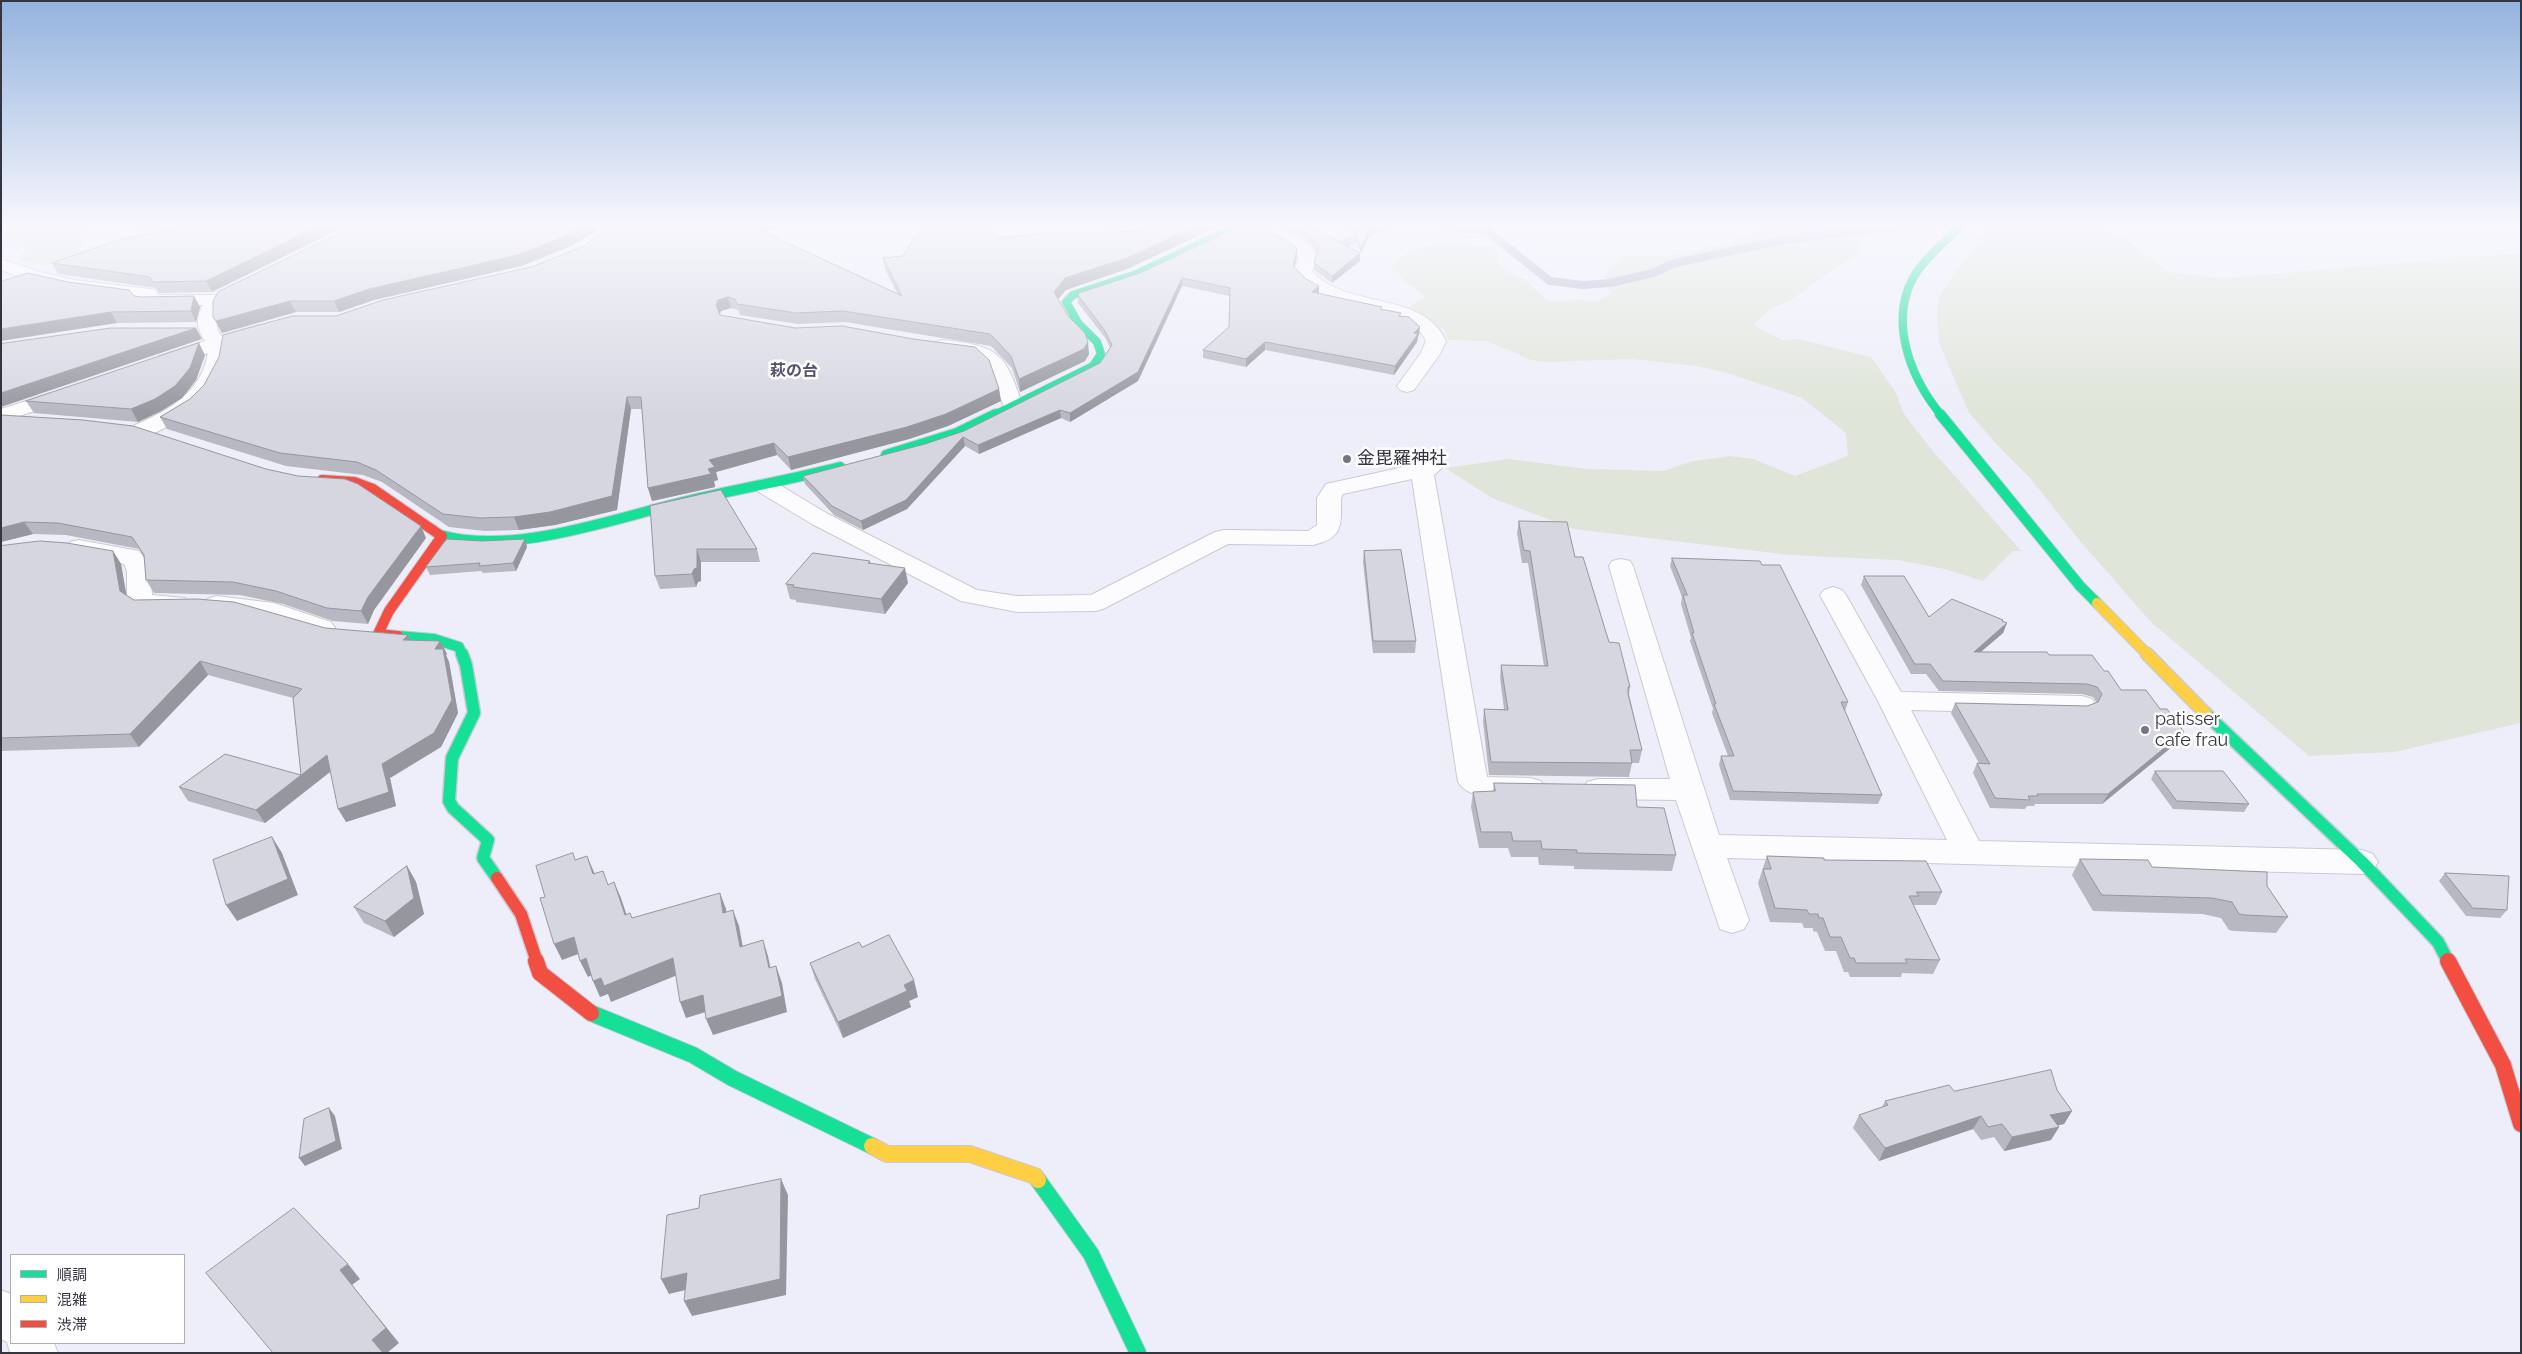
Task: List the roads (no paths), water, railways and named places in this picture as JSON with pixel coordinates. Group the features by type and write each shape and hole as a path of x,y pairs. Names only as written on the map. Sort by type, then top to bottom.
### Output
{"street":[{"path":"105,289 130,294 150,294 145,299 147,301 222,295 208,312 212,336 220,350 208,381 199,397 146,432"},
{"path":"877,457 957,434 1093,366 1101,354 1097,342 1078,323 1066,302 1073,295 1091,289"},
{"path":"1324,289 1336,295 1396,313 1422,324 1432,331 1436,341 1430,354 1408,386"},
{"path":"1908,289 1903,321 1905,343 1912,370 1931,402 2080,586 2181,691 2362,862 2438,942 2503,1065 2521,1124"},
{"path":"146,366 212,336 274,326"},
{"path":"187,330 212,336"},
{"path":"924,344 984,352 1001,369 1013,407"},
{"path":"1,418 84,388"},
{"path":"1,418 31,420"},
{"path":"312,479 354,482 373,489 442,536 485,540 528,538 554,534 687,501 766,486 849,464"},
{"path":"766,486 820,519 963,592 1017,604 1096,603 1224,537 1313,538 1329,528 1329,498 1334,489 1403,473 1427,470 1473,782 1481,787 1688,790"},
{"path":"362,633 389,611 442,536"},
{"path":"55,542 130,556 136,561 140,570 139,597 144,603 240,605 274,611 330,631 434,639 459,647 466,665 474,713 452,758 449,801 453,808 488,840 483,858 521,914 540,973 594,1016 693,1055 732,1078 887,1154 970,1154 1036,1176 1091,1254 1138,1353"},
{"path":"1621,566 1688,790 1732,920"},
{"path":"1833,595 1892,701 1968,851"},
{"path":"1892,701 2082,705"},
{"path":"1708,846 2362,862"},
{"path":"1,1311 10,1321"}],"place":[{"name":"金毘羅神社","path":"1347,459"},
{"name":"patisser cafe frau","path":"2145,730"}],"district":[{"name":"萩の台","path":"794,371"}]}
